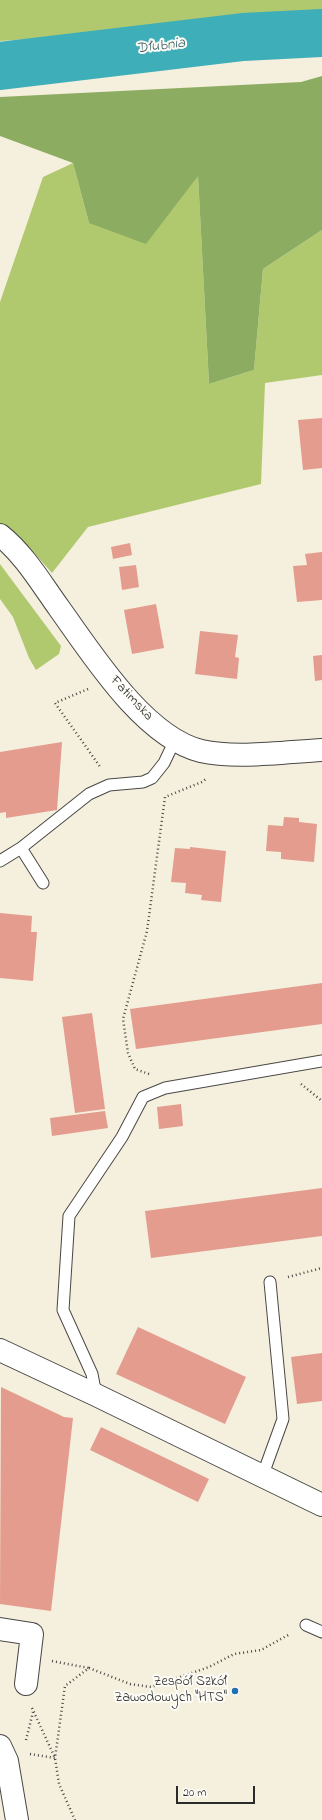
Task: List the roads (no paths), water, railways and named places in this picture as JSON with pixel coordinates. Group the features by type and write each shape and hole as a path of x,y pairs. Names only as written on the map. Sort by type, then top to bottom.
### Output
{"street":[{"name":"Fatimska","path":"0,536 21,557 118,688 145,716 175,740 202,751 221,754 322,750"},
{"path":"0,1350 322,1505"},
{"path":"0,1628 32,1634 26,1684"},
{"path":"9,1751 17,1820"}],"lane":[{"path":"0,861 21,848 89,794 109,785 143,782 152,778 164,763 175,740"},
{"path":"21,848 43,883"},
{"path":"96,1395 92,1374 63,1310 69,1216 122,1137 143,1097 166,1088 322,1061"},
{"path":"262,1477 283,1419 270,1282"},
{"path":"306,1625 322,1632"}],"waterway":[{"name":"Dłubnia","path":"0,66 243,37 322,33"}],"place":[{"name":"Zespół Szkół Zawodowych \"HTS\"","path":"235,1691"}]}
